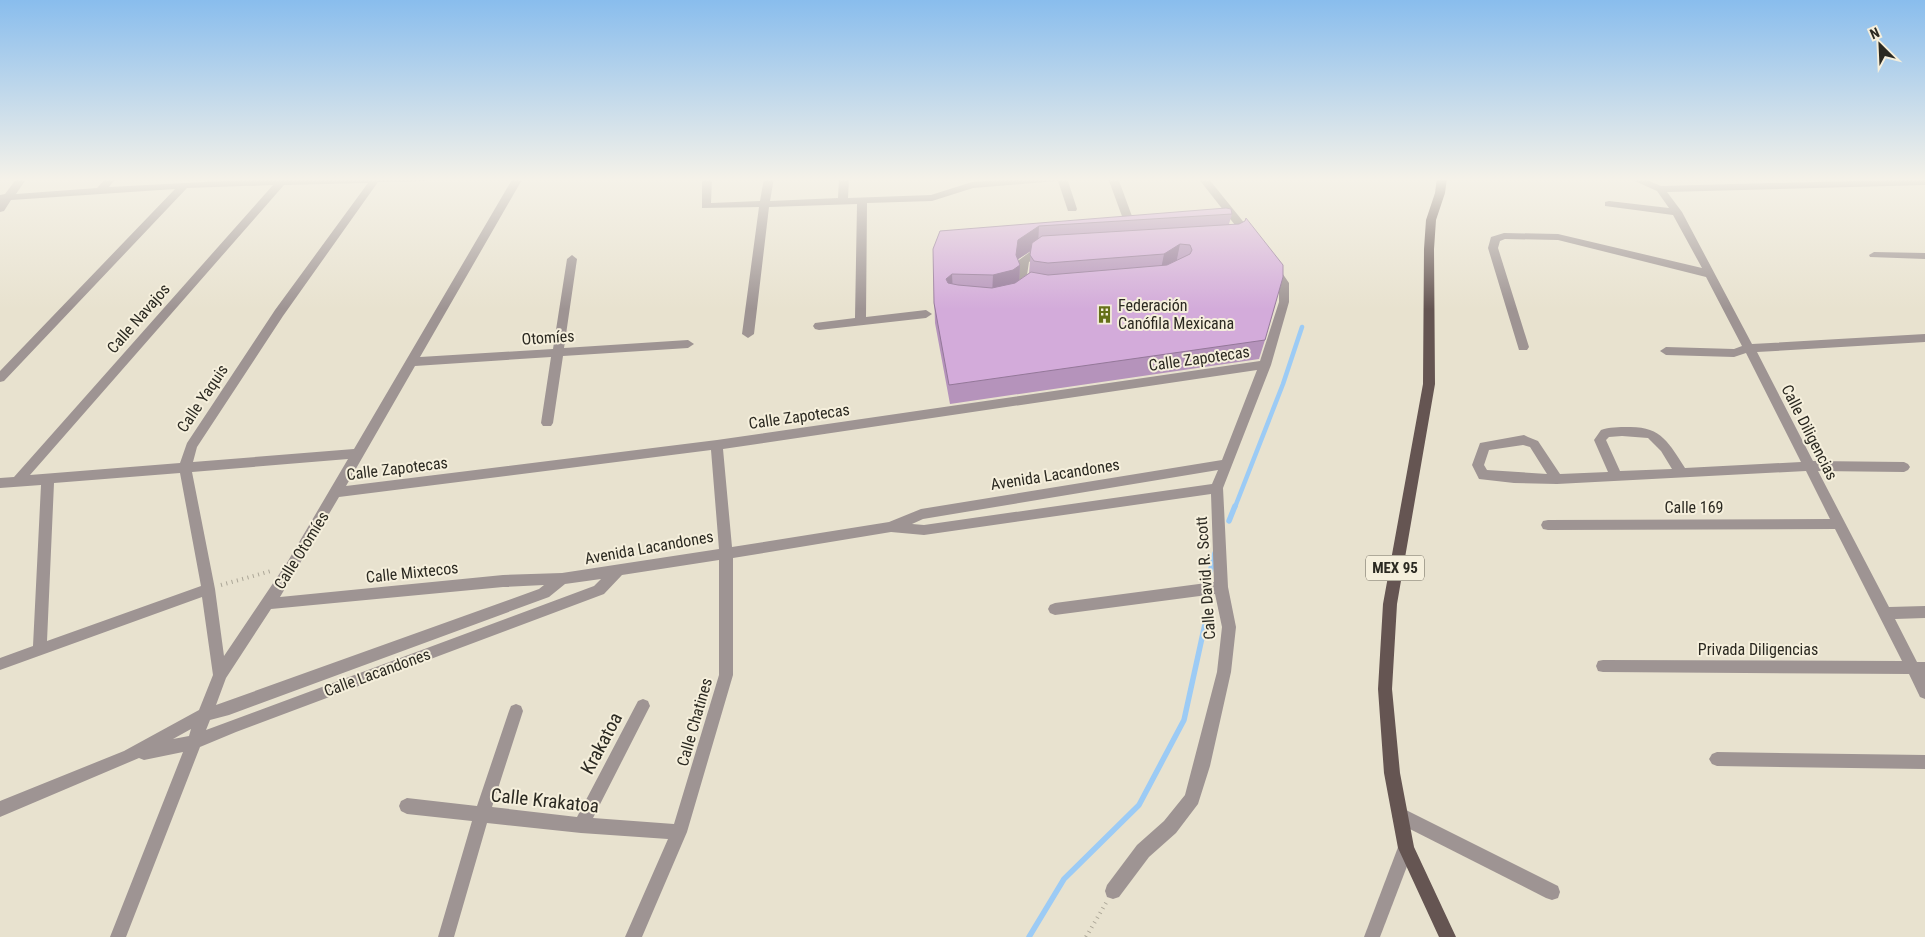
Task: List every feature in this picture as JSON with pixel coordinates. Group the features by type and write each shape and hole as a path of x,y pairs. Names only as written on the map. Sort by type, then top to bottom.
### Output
{"main road":[{"name":"MEX 95","path":"1430,222 1429,384 1392,586 1386,649 1385,690 1392,773 1406,848 1448,937"}],"street":[{"path":"0,378 149,222"},
{"name":"Calle Navajos","path":"17,482 247,222"},
{"name":"Calle Yaquis","path":"184,467 191,446 196,438 280,313 345,222"},
{"name":"Calle Otomíes","path":"118,937 220,675 293,565 492,222"},
{"path":"748,334 752,314 762,222"},
{"path":"860,322 862,222"},
{"path":"1233,222 1234,231"},
{"path":"1237,222 1255,244"},
{"name":"Calle Diligencias","path":"1682,222 1885,613 1919,668 1925,692"},
{"path":"1523,347 1493,248 1495,238 1504,236 1558,237 1710,274"},
{"path":"1027,286 1022,275 1024,260 1038,251 1058,250"},
{"path":"1874,255 1925,256"},
{"path":"547,423 572,259"},
{"name":"Calle David R. Scott","path":"1113,892 1142,851 1170,827 1192,799 1224,672 1229,627 1221,587 1218,488 1265,365 1284,302 1284,283 1267,260"},
{"path":"1027,286 1046,289"},
{"path":"1018,295 1027,286"},
{"path":"819,326 926,314"},
{"path":"1666,351 1734,353 1749,348 1925,338"},
{"name":"Otomíes","path":"410,362 688,344"},
{"name":"Calle Zapotecas","path":"336,492 717,445 1265,365"},
{"path":"1616,476 1600,440 1605,433 1634,431 1652,433 1662,441 1681,473"},
{"path":"1557,479 1534,444 1524,440 1484,446 1478,465 1483,475 1557,479 1810,466 1904,466"},
{"name":"Calle Chatines","path":"633,937 679,832 726,675 726,551 717,445"},
{"name":"Calle Zapotecas","path":"0,483 359,453"},
{"name":"Avenida Lacandones","path":"890,527 921,514 1227,464"},
{"path":"184,467 208,589 220,675"},
{"path":"40,650 48,480"},
{"path":"1131,480 1137,500"},
{"name":"Avenida Lacandones","path":"562,579 726,551 890,527 924,530 1218,488"},
{"path":"1063,491 1068,509"},
{"path":"978,504 981,522"},
{"name":"Calle 169","path":"1548,526 1839,524"},
{"name":"Calle Lacandones","path":"129,756 194,742 232,726 599,590 617,571"},
{"name":"Calle Lacandones","path":"0,809 129,756 203,716 544,593 562,579"},
{"name":"Calle Mixtecos","path":"266,604 503,581 562,579"},
{"path":"1055,609 1221,587"},
{"path":"0,664 208,589"},
{"path":"1885,613 1925,612"},
{"name":"Privada Diligencias","path":"1603,666 1919,668"},
{"name":"Krakatoa","path":"581,825 643,706"},
{"path":"446,937 482,814 516,711"},
{"path":"1717,759 1925,762"},
{"name":"Calle Krakatoa","path":"407,806 581,825 679,832"},
{"path":"1400,815 1552,892"},
{"path":"1372,937 1406,848"}],"path":[{"path":"208,589 293,565"},
{"path":"1086,937 1113,892"}],"building":[{"name":"Federación Canófila Mexicana","path":"1055,222 1108,222 1039,226 1018,240 1016,255 1020,265 1013,270 993,275 952,274 946,279 948,283 958,285 992,288 1015,283 1031,272 1048,275 1167,265 1190,254 1192,250 1190,245 1180,244 1164,254 1048,263 1034,261 1030,255 1032,243 1042,236 1239,224 1244,222 1249,222 1283,265 1283,277 1265,340 949,385 934,303 933,249 940,231"}],"waterway":[{"path":"1235,507 1283,384 1302,327"},
{"path":"1229,521 1235,506"},
{"path":"1207,584 1215,553"},
{"path":"1029,937 1064,879 1139,805 1184,720 1205,624"}],"place":[{"name":"Federación Canófila Mexicana","path":"1104,314"}]}
